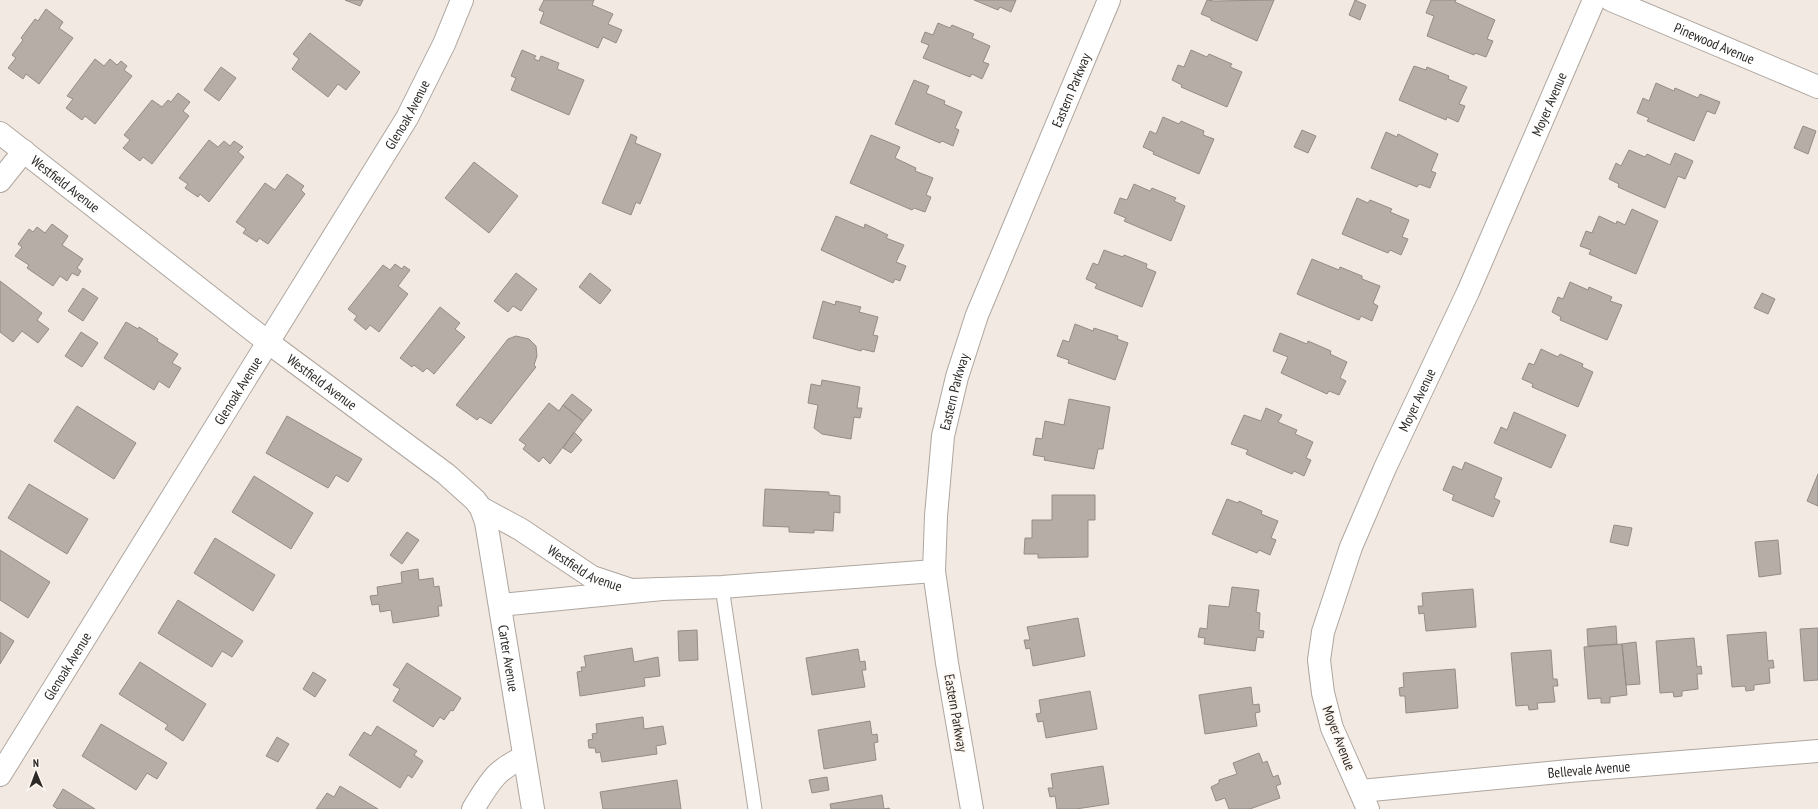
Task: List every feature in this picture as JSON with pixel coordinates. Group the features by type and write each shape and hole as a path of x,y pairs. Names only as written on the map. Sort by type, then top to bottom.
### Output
{"street":[{"name":"Glenoak Avenue","path":"0,775 407,118 444,44 462,0"},
{"name":"Eastern Parkway","path":"972,809 947,663 934,571 937,502 943,436 957,376 977,315 1109,0"},
{"name":"Moyer Avenue","path":"1364,800 1332,728 1323,693 1319,660 1323,632 1352,547 1385,468 1468,292 1594,0"},
{"name":"Pinewood Avenue","path":"1611,0 1818,87"},
{"name":"Westfield Avenue","path":"0,133 269,343 446,474 475,500 481,508 520,529 592,577 631,590 722,587 934,571"},
{"path":"0,181 24,151"},
{"name":"Carter Avenue","path":"481,508 486,522 533,809"},
{"name":"Westfield Avenue","path":"500,605 662,589"},
{"name":"Bellevale Avenue","path":"1364,800 1576,770 1818,751"},
{"path":"473,809 493,777 508,765 524,757"}],"lane":[{"path":"722,587 755,809"}],"building":[{"path":"345,0 363,0 360,6"},
{"path":"544,0 594,0 592,5 613,14 608,24 622,30 616,43 603,37 598,48 540,23 544,12 539,10"},
{"path":"974,0 1016,0 1011,12 1000,7 998,10"},
{"path":"1207,0 1274,0 1257,41 1201,14"},
{"path":"1355,0 1366,5 1360,20 1349,15"},
{"path":"1431,0 1456,0 1455,2 1495,20 1487,39 1493,41 1486,57 1475,53 1474,55 1427,36 1434,16 1426,13"},
{"path":"46,9 63,22 59,28 73,38 39,84 26,74 23,79 8,68 16,58 12,55 23,40 21,38 35,19 38,21"},
{"path":"938,23 950,28 952,25 974,34 972,38 990,46 983,62 989,64 982,79 972,74 970,77 923,58 929,45 921,42 925,32 933,35"},
{"path":"310,33 360,72 346,90 338,84 328,97 292,69 299,59 293,54"},
{"path":"522,50 536,56 534,59 539,61 541,56 559,63 557,69 584,80 569,115 511,90 516,78 511,76"},
{"path":"1191,50 1207,57 1209,54 1232,64 1230,67 1242,72 1227,107 1181,87 1182,85 1172,80 1178,65 1184,67"},
{"path":"95,59 104,66 110,59 117,65 121,61 127,66 124,70 132,76 95,124 85,116 82,120 66,108 73,99 67,96"},
{"path":"1414,66 1426,70 1427,67 1449,76 1448,79 1467,87 1459,104 1465,106 1458,122 1447,117 1446,120 1399,100"},
{"path":"221,67 236,78 219,101 204,90"},
{"path":"914,80 929,86 926,93 945,101 944,104 962,112 955,128 959,130 953,146 942,141 940,143 895,124"},
{"path":"1656,83 1674,91 1675,88 1698,98 1700,94 1720,102 1715,114 1707,111 1694,141 1647,121 1649,118 1637,113 1643,98 1649,101"},
{"path":"178,93 190,102 183,111 189,116 152,164 143,157 140,161 123,148 130,140 124,135 152,100 162,107 168,100 171,102"},
{"path":"1163,117 1179,124 1181,121 1204,131 1203,135 1214,139 1199,174 1153,154 1154,152 1143,147 1150,131 1156,134"},
{"path":"1803,126 1816,131 1808,154 1794,148"},
{"path":"1302,130 1316,136 1308,153 1294,147"},
{"path":"1386,132 1397,137 1398,134 1438,154 1431,171 1436,173 1430,188 1419,184 1417,187 1371,168"},
{"path":"631,134 637,137 635,143 661,154 640,204 636,202 631,215 602,203"},
{"path":"871,135 900,147 895,158 916,168 915,171 933,178 926,195 931,197 925,212 914,208 912,210 850,183"},
{"path":"209,140 218,147 224,141 230,146 234,141 243,147 238,152 244,157 209,202 200,194 198,197 185,188 188,184 179,178"},
{"path":"1629,150 1645,157 1647,154 1670,165 1675,153 1693,161 1685,179 1678,176 1665,208 1618,187 1619,184 1609,179 1616,163 1621,166"},
{"path":"474,162 518,196 489,233 445,198"},
{"path":"287,174 304,186 301,190 305,194 268,244 259,238 257,242 243,233 246,229 236,222 265,183 275,190"},
{"path":"1134,184 1150,191 1152,188 1176,198 1174,201 1185,206 1171,241 1124,221 1126,218 1114,213 1120,198 1127,200"},
{"path":"1357,198 1368,203 1370,200 1392,209 1390,212 1409,220 1402,237 1408,239 1401,255 1390,250 1388,253 1342,234"},
{"path":"1632,209 1658,221 1636,274 1589,254 1591,250 1580,246 1586,231 1592,233 1599,216 1616,224 1617,221 1625,225"},
{"path":"836,216 864,228 865,224 888,235 886,238 904,245 896,262 906,266 900,281 895,279 893,283 821,250"},
{"path":"52,224 68,236 62,245 83,259 77,268 81,271 78,276 72,273 67,281 60,276 53,286 27,268 29,265 15,256 22,247 18,244 29,229 33,232 37,227 45,233"},
{"path":"1104,250 1123,257 1124,255 1147,264 1146,268 1156,272 1142,307 1095,288 1097,284 1086,279 1093,263 1098,265"},
{"path":"1312,259 1339,270 1340,267 1362,276 1362,279 1380,286 1373,303 1378,306 1372,321 1361,316 1359,320 1297,294"},
{"path":"395,264 402,269 404,266 410,270 398,286 408,294 379,332 370,325 366,330 354,320 357,316 348,309 383,265 390,270"},
{"path":"516,273 537,289 521,311 513,306 508,312 494,301"},
{"path":"590,273 611,290 600,304 579,287"},
{"path":"0,281 42,313 37,320 49,329 38,343 22,331 13,342 0,332"},
{"path":"1570,282 1588,290 1589,287 1612,297 1610,301 1622,305 1607,340 1560,320 1561,317 1552,312 1558,297 1563,299"},
{"path":"83,288 98,298 83,321 68,311"},
{"path":"1762,293 1775,299 1768,314 1754,308"},
{"path":"823,301 835,305 836,301 861,307 859,312 878,317 873,335 878,336 874,352 862,349 861,351 813,338"},
{"path":"440,307 460,323 455,329 465,337 434,374 427,368 423,372 414,365 412,367 400,358"},
{"path":"126,322 138,329 139,327 158,339 157,341 178,354 172,363 181,368 169,388 159,381 154,390 104,358"},
{"path":"1075,324 1093,331 1094,328 1118,336 1117,339 1128,343 1115,380 1068,363 1069,360 1057,356 1063,340 1069,342"},
{"path":"81,332 98,343 82,367 65,356"},
{"path":"1280,333 1307,344 1308,341 1331,351 1330,354 1347,362 1340,378 1346,381 1339,395 1329,391 1327,394 1281,373 1288,357 1273,351"},
{"path":"516,336 529,339 536,346 537,356 534,365 536,367 491,424 480,417 477,420 456,405 508,339"},
{"path":"1541,349 1558,357 1560,354 1583,364 1582,367 1593,372 1578,407 1532,387 1533,384 1522,379 1529,363 1534,365"},
{"path":"822,380 860,387 857,408 862,408 860,418 854,417 851,439 822,434 814,428 818,405 808,403 811,384 821,386"},
{"path":"572,394 592,410 583,421 563,405"},
{"path":"1069,399 1110,407 1103,449 1098,449 1094,469 1044,460 1045,457 1033,455 1036,438 1042,439 1045,421 1064,425"},
{"path":"549,403 559,411 563,405 583,421 550,464 543,457 539,462 523,449 526,445 519,440"},
{"path":"77,406 136,443 114,479 54,441"},
{"path":"1266,408 1282,415 1278,422 1297,430 1295,434 1313,442 1306,458 1311,460 1304,476 1294,471 1292,474 1246,454 1248,450 1231,444 1244,415 1261,421"},
{"path":"1514,412 1566,435 1551,468 1494,443 1501,427 1507,430"},
{"path":"287,416 362,459 348,482 336,475 328,488 266,453"},
{"path":"574,432 582,440 571,453 563,448"},
{"path":"1465,462 1502,478 1494,498 1500,501 1493,517 1452,500 1454,495 1443,490 1453,466 1462,470"},
{"path":"1818,474 1818,506 1807,501"},
{"path":"254,476 313,513 291,549 232,512"},
{"path":"29,484 88,519 67,554 8,518"},
{"path":"765,489 829,492 829,495 840,496 840,513 834,512 833,531 814,530 814,533 789,532 789,527 763,526"},
{"path":"1052,495 1095,495 1095,520 1088,520 1088,557 1038,558 1038,554 1024,554 1025,538 1032,538 1032,520 1052,520"},
{"path":"1227,499 1238,503 1239,501 1262,511 1261,514 1278,521 1271,538 1276,540 1270,555 1259,550 1257,553 1212,534"},
{"path":"1614,525 1632,528 1628,546 1610,542"},
{"path":"407,532 419,540 402,564 390,555"},
{"path":"215,538 275,575 253,611 194,573"},
{"path":"1778,540 1781,574 1759,577 1755,542"},
{"path":"0,550 50,582 28,618 0,600"},
{"path":"418,569 419,580 433,578 434,587 439,586 442,606 438,606 439,616 393,623 391,610 380,612 379,604 372,605 370,596 378,595 377,587 402,583 401,572"},
{"path":"1232,587 1259,590 1256,612 1260,613 1259,630 1264,631 1263,638 1257,637 1255,651 1204,644 1205,638 1198,637 1200,628 1207,629 1209,605 1229,607"},
{"path":"1473,589 1476,627 1426,631 1424,613 1419,614 1418,606 1423,606 1422,593"},
{"path":"178,600 243,641 232,657 222,651 212,667 158,633"},
{"path":"1078,618 1085,656 1033,666 1030,648 1026,649 1024,640 1030,640 1027,627"},
{"path":"1616,626 1617,644 1588,646 1587,629"},
{"path":"1818,628 1818,680 1804,681 1800,629"},
{"path":"697,630 698,660 679,661 678,631"},
{"path":"0,632 14,641 0,664"},
{"path":"1766,632 1768,661 1773,660 1774,668 1769,668 1770,683 1754,685 1754,690 1746,691 1745,686 1732,687 1727,635"},
{"path":"1694,638 1697,667 1701,666 1702,674 1697,674 1698,689 1682,691 1682,696 1674,697 1673,692 1660,693 1656,641"},
{"path":"1636,642 1640,684 1626,685 1622,644"},
{"path":"1622,644 1627,695 1610,697 1610,703 1601,703 1601,698 1588,699 1584,647"},
{"path":"632,648 634,662 658,657 660,676 644,678 645,686 580,696 577,672 582,671 581,667 586,667 584,656"},
{"path":"858,649 860,662 865,661 866,670 862,670 865,687 812,695 806,658"},
{"path":"1551,650 1553,679 1557,679 1558,686 1553,686 1555,702 1537,703 1538,709 1529,710 1528,705 1516,706 1511,653"},
{"path":"140,662 206,704 183,741 165,729 168,725 119,694"},
{"path":"407,663 461,698 453,711 451,710 444,720 440,717 433,727 393,701 400,689 393,685"},
{"path":"1455,669 1458,708 1406,713 1405,696 1400,696 1399,688 1404,687 1403,673"},
{"path":"313,672 326,680 315,697 303,689"},
{"path":"1251,687 1253,705 1259,704 1260,712 1255,713 1257,726 1205,734 1199,695"},
{"path":"1090,691 1097,729 1046,738 1043,721 1038,722 1036,714 1041,713 1039,700"},
{"path":"643,717 644,729 663,726 666,744 656,746 657,754 602,762 600,752 596,753 595,748 589,748 588,740 593,739 592,734 597,733 596,724"},
{"path":"870,721 872,735 877,734 878,742 874,743 876,760 824,769 818,730"},
{"path":"101,724 167,763 157,779 147,773 136,790 82,756"},
{"path":"377,726 417,751 414,755 423,761 412,778 408,775 400,788 349,755 364,732 371,736"},
{"path":"277,737 289,744 278,762 266,756"},
{"path":"1259,753 1263,763 1267,761 1273,777 1278,775 1281,784 1276,786 1280,798 1250,809 1229,809 1225,798 1216,801 1211,787 1219,783 1219,780 1237,774 1233,763"},
{"path":"1103,766 1109,804 1076,809 1057,809 1055,796 1050,797 1048,788 1053,788 1051,774"},
{"path":"827,777 829,790 812,793 809,780"},
{"path":"677,780 681,809 603,809 600,792"},
{"path":"340,786 378,809 316,809 327,793 334,797"},
{"path":"63,789 95,809 58,809 53,806"},
{"path":"882,795 884,809 831,809 830,804"}]}
